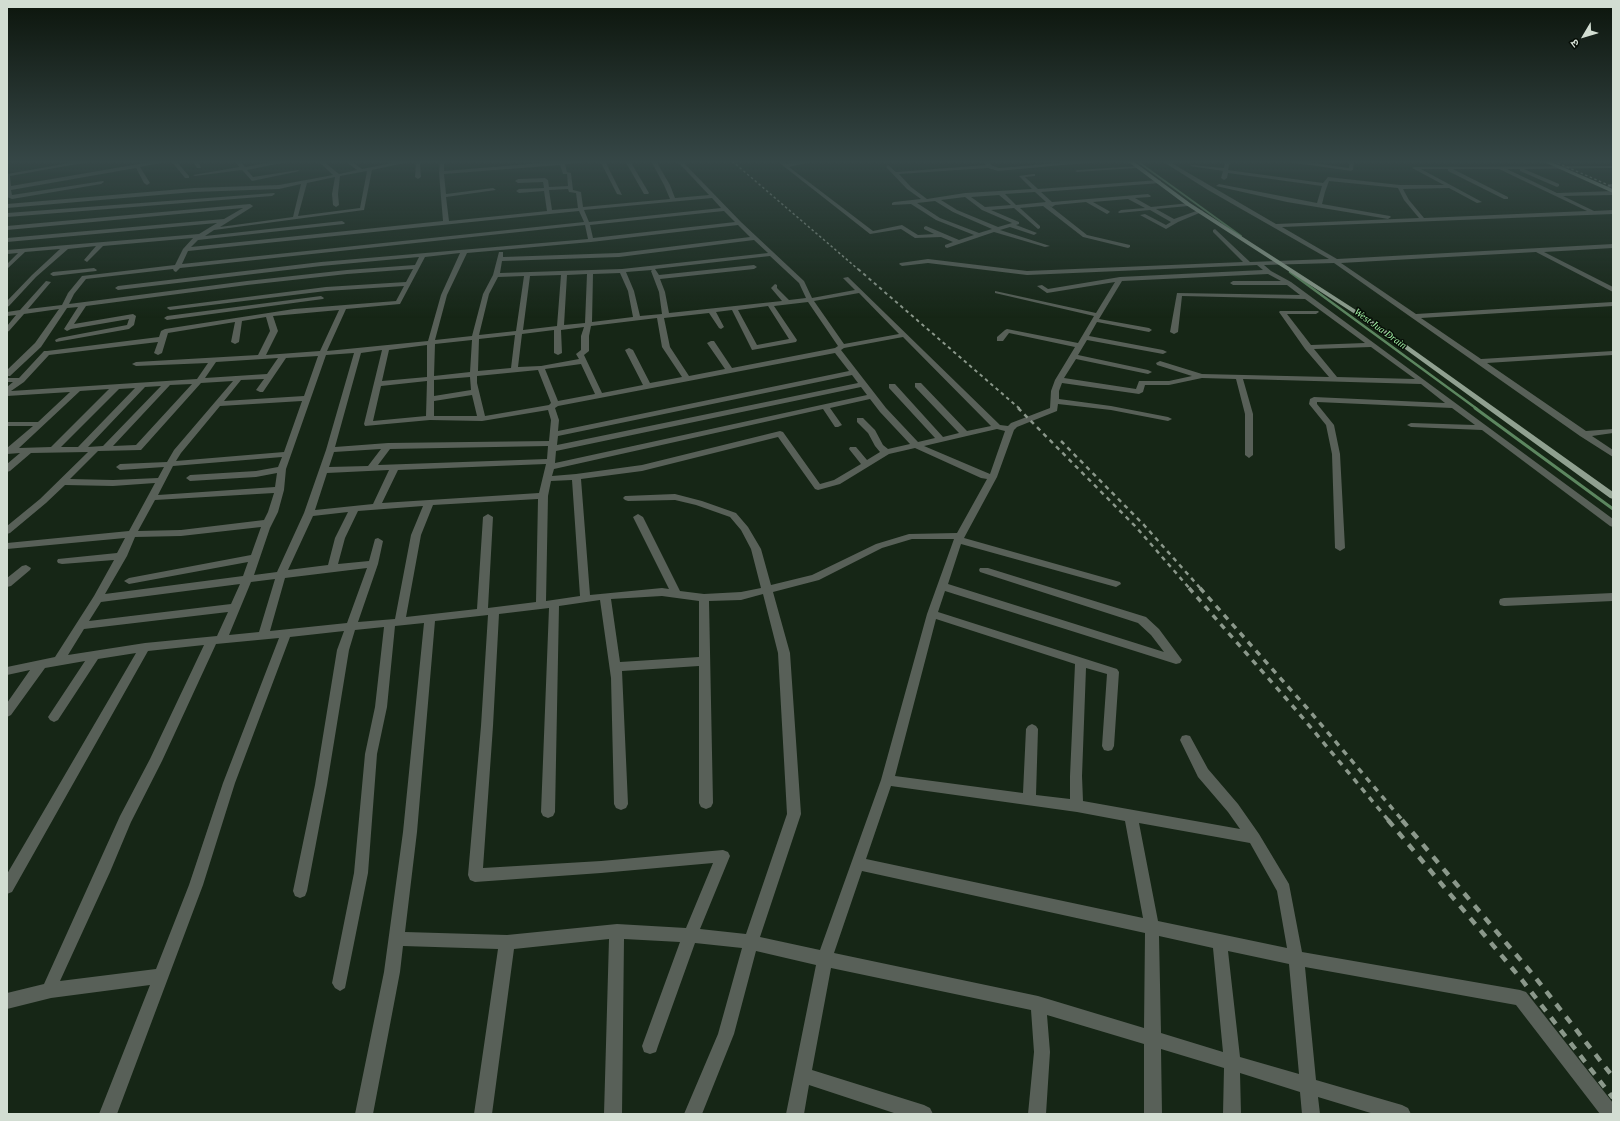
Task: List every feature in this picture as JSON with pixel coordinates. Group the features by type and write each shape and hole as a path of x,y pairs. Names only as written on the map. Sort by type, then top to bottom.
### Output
{"main road":[{"path":"1204,213 1276,262 1374,324 1502,418 1613,496"}],"street":[{"path":"7,215 28,213"},
{"path":"7,228 169,213"},
{"path":"173,274 179,266 186,249 196,237 237,213"},
{"path":"295,218 296,213"},
{"path":"210,230 333,213"},
{"path":"338,240 344,213"},
{"path":"445,213 446,222"},
{"path":"186,249 536,213"},
{"path":"582,213 587,223 591,240"},
{"path":"7,374 38,345 64,308 71,293 84,277 682,213"},
{"path":"729,213 802,282 810,300 862,384 883,410 917,446 984,476 993,477"},
{"path":"846,213 872,233 902,227 918,237 940,235"},
{"path":"929,213 938,219 979,236"},
{"path":"959,213 996,230 1047,246"},
{"path":"947,246 1017,222 995,213"},
{"path":"1024,213 1038,227"},
{"path":"1055,213 1084,236 1128,246"},
{"path":"1160,213 1174,221"},
{"path":"1143,215 1166,227 1174,221 1195,213"},
{"path":"1253,213 1336,261 1613,454"},
{"path":"1365,213 1402,220"},
{"path":"1418,213 1422,219"},
{"path":"1276,226 1561,213"},
{"path":"7,240 224,221"},
{"path":"7,252 196,237 342,223"},
{"path":"118,288 180,278 339,262 502,249 738,223"},
{"path":"1009,225 1034,232"},
{"path":"926,228 958,242"},
{"path":"1215,231 1248,263"},
{"path":"500,259 619,255 755,238"},
{"path":"53,274 337,243 334,250 339,262"},
{"path":"87,260 101,244"},
{"path":"902,264 928,261 998,271 1027,273 1248,263 1336,261 1613,246"},
{"path":"7,305 34,276 66,247"},
{"path":"482,419 473,383 476,338 486,294 496,275 502,249"},
{"path":"7,267 24,250"},
{"path":"1537,250 1613,290"},
{"path":"430,418 431,343 444,295 464,252"},
{"path":"496,275 622,271 768,254"},
{"path":"165,331 322,308 398,303 423,255"},
{"path":"330,274 339,262"},
{"path":"1258,263 1269,272 1289,283 1613,524"},
{"path":"657,277 754,267"},
{"path":"7,314 64,308 247,282 417,268"},
{"path":"653,268 662,292 666,347 687,379"},
{"path":"622,271 631,291 637,318"},
{"path":"1040,286 1048,291 1120,279 1269,272"},
{"path":"558,353 564,273"},
{"path":"590,273 588,325 585,336 585,351 580,354 600,396"},
{"path":"514,370 527,274"},
{"path":"158,353 165,331 167,318 180,278"},
{"path":"846,278 1004,428"},
{"path":"546,479 576,477 642,468 714,452 780,434 818,487 838,482 886,452 917,446 940,439 1014,425 1054,409 1055,391 1059,380 1120,279"},
{"path":"7,330 48,282"},
{"path":"1233,283 1289,283"},
{"path":"170,308 326,289 409,284"},
{"path":"775,286 774,288 787,302"},
{"path":"136,364 358,351 663,315 810,300 860,291"},
{"path":"997,292 1149,330"},
{"path":"1174,332 1179,294 1307,297"},
{"path":"167,318 321,298"},
{"path":"734,308 755,348 794,340 770,304"},
{"path":"1415,316 1613,304"},
{"path":"7,392 41,360 59,340 83,305"},
{"path":"51,990 52,981 103,872 125,820 156,761 182,703 235,607 273,512 280,490 282,469 324,352 344,307"},
{"path":"710,310 721,327"},
{"path":"1316,312 1282,312 1334,379"},
{"path":"261,357 274,331 269,315"},
{"path":"59,340 129,327 133,316 68,327"},
{"path":"235,342 240,319"},
{"path":"1000,339 1007,331 1080,346"},
{"path":"386,348 368,424 430,418 482,419 730,371 905,335"},
{"path":"1085,337 1163,352"},
{"path":"48,352 162,342"},
{"path":"41,360 162,342"},
{"path":"711,343 730,371"},
{"path":"1308,347 1373,345"},
{"path":"629,350 648,386"},
{"path":"263,636 281,575 309,513 324,470 358,351"},
{"path":"1479,362 1613,353"},
{"path":"260,390 284,355"},
{"path":"1074,356 1148,372"},
{"path":"9,451 138,448 199,381 214,360"},
{"path":"377,384 541,368 584,361"},
{"path":"1160,363 1202,376"},
{"path":"541,368 553,405 555,420 550,464 543,496 541,605"},
{"path":"553,442 854,372"},
{"path":"7,392 77,390 269,376"},
{"path":"1059,380 1139,392 1142,383 1169,383 1202,376 1423,382"},
{"path":"1239,377 1249,414 1249,455"},
{"path":"59,661 122,556 132,534 177,452 239,378"},
{"path":"7,380 20,380"},
{"path":"105,449 168,383"},
{"path":"330,450 388,446 553,442 862,384"},
{"path":"80,450 142,385"},
{"path":"918,385 965,434"},
{"path":"892,386 940,439"},
{"path":"53,450 116,387"},
{"path":"9,451 41,424 77,390"},
{"path":"430,400 475,392"},
{"path":"324,470 550,464 871,396"},
{"path":"217,404 308,398"},
{"path":"1340,548 1336,454 1330,425 1313,404 1314,399 1454,406"},
{"path":"1054,401 1111,408 1168,419"},
{"path":"825,406 838,425"},
{"path":"860,420 872,432 879,446 886,452"},
{"path":"7,424 41,424"},
{"path":"1411,425 1483,428"},
{"path":"795,1114 825,959 887,780 941,586 959,538 993,477 1004,428"},
{"path":"1583,434 1613,431"},
{"path":"371,468 388,446"},
{"path":"852,449 866,464"},
{"path":"7,531 43,501 95,450"},
{"path":"7,470 28,451"},
{"path":"120,466 171,464 287,454"},
{"path":"376,506 395,467"},
{"path":"190,478 256,474 282,469"},
{"path":"576,477 585,599"},
{"path":"62,482 113,483 162,480"},
{"path":"152,498 280,490"},
{"path":"309,513 376,506 543,496"},
{"path":"628,498 675,496 699,503 733,516 745,528 756,549 784,653 794,814 751,942 726,1034 693,1114"},
{"path":"340,983 361,873 371,754 381,707 395,622 416,535 429,503"},
{"path":"332,568 340,538 354,509"},
{"path":"638,516 676,594"},
{"path":"482,612 488,517"},
{"path":"7,546 132,534 181,533 268,523"},
{"path":"7,671 95,654 145,647 352,627 605,596 662,592 704,598 741,596 815,578 879,546 912,536 959,538 1116,584"},
{"path":"300,892 321,785 343,650 373,564 378,541"},
{"path":"62,561 122,556"},
{"path":"129,581 255,557"},
{"path":"97,599 373,564"},
{"path":"7,584 26,568"},
{"path":"941,586 1176,660 1155,632 1142,620 984,570"},
{"path":"605,596 617,678 621,804"},
{"path":"1504,602 1613,597"},
{"path":"704,598 706,804"},
{"path":"548,812 554,603"},
{"path":"80,626 235,607"},
{"path":"494,610 487,726 475,875 601,867 723,856 690,935 650,1046"},
{"path":"932,614 1113,672 1108,746"},
{"path":"364,1114 392,972 419,748 430,618"},
{"path":"108,1114 196,885 229,783 286,634"},
{"path":"7,887 145,647"},
{"path":"54,716 95,654"},
{"path":"615,667 704,661"},
{"path":"1077,806 1076,776 1081,662"},
{"path":"7,712 41,664"},
{"path":"1029,799 1032,729"},
{"path":"1186,740 1203,773 1233,808 1253,837 1284,889 1296,958 1311,1114"},
{"path":"887,780 1077,806 1253,837"},
{"path":"1131,816 1152,927 1153,1114"},
{"path":"858,864 1296,958 1520,998 1611,1114"},
{"path":"612,1114 618,931"},
{"path":"396,939 507,942 618,931 690,935 751,942 1038,1004 1386,1111 1402,1114"},
{"path":"483,1114 507,942"},
{"path":"1220,942 1232,1063 1232,1114"},
{"path":"7,1001 51,990 161,976"},
{"path":"1037,1114 1042,1052 1038,1004"},
{"path":"803,1074 924,1114"}],"waterway":[{"name":"West Jua Drain","path":"1210,213 1241,236"},
{"name":"West Jua Drain","path":"1290,272 1477,409"},
{"name":"West Jua Drain","path":"1475,408 1613,509"}],"railway":[{"path":"793,213 859,270"},
{"path":"858,269 1020,409"},
{"path":"1018,408 1136,527 1190,589"},
{"path":"1061,441 1144,525 1201,589"},
{"path":"1189,588 1297,711 1389,821"},
{"path":"1200,588 1307,708 1403,821"},
{"path":"1388,820 1522,980 1613,1098"},
{"path":"1402,820 1535,977 1613,1077"}]}
